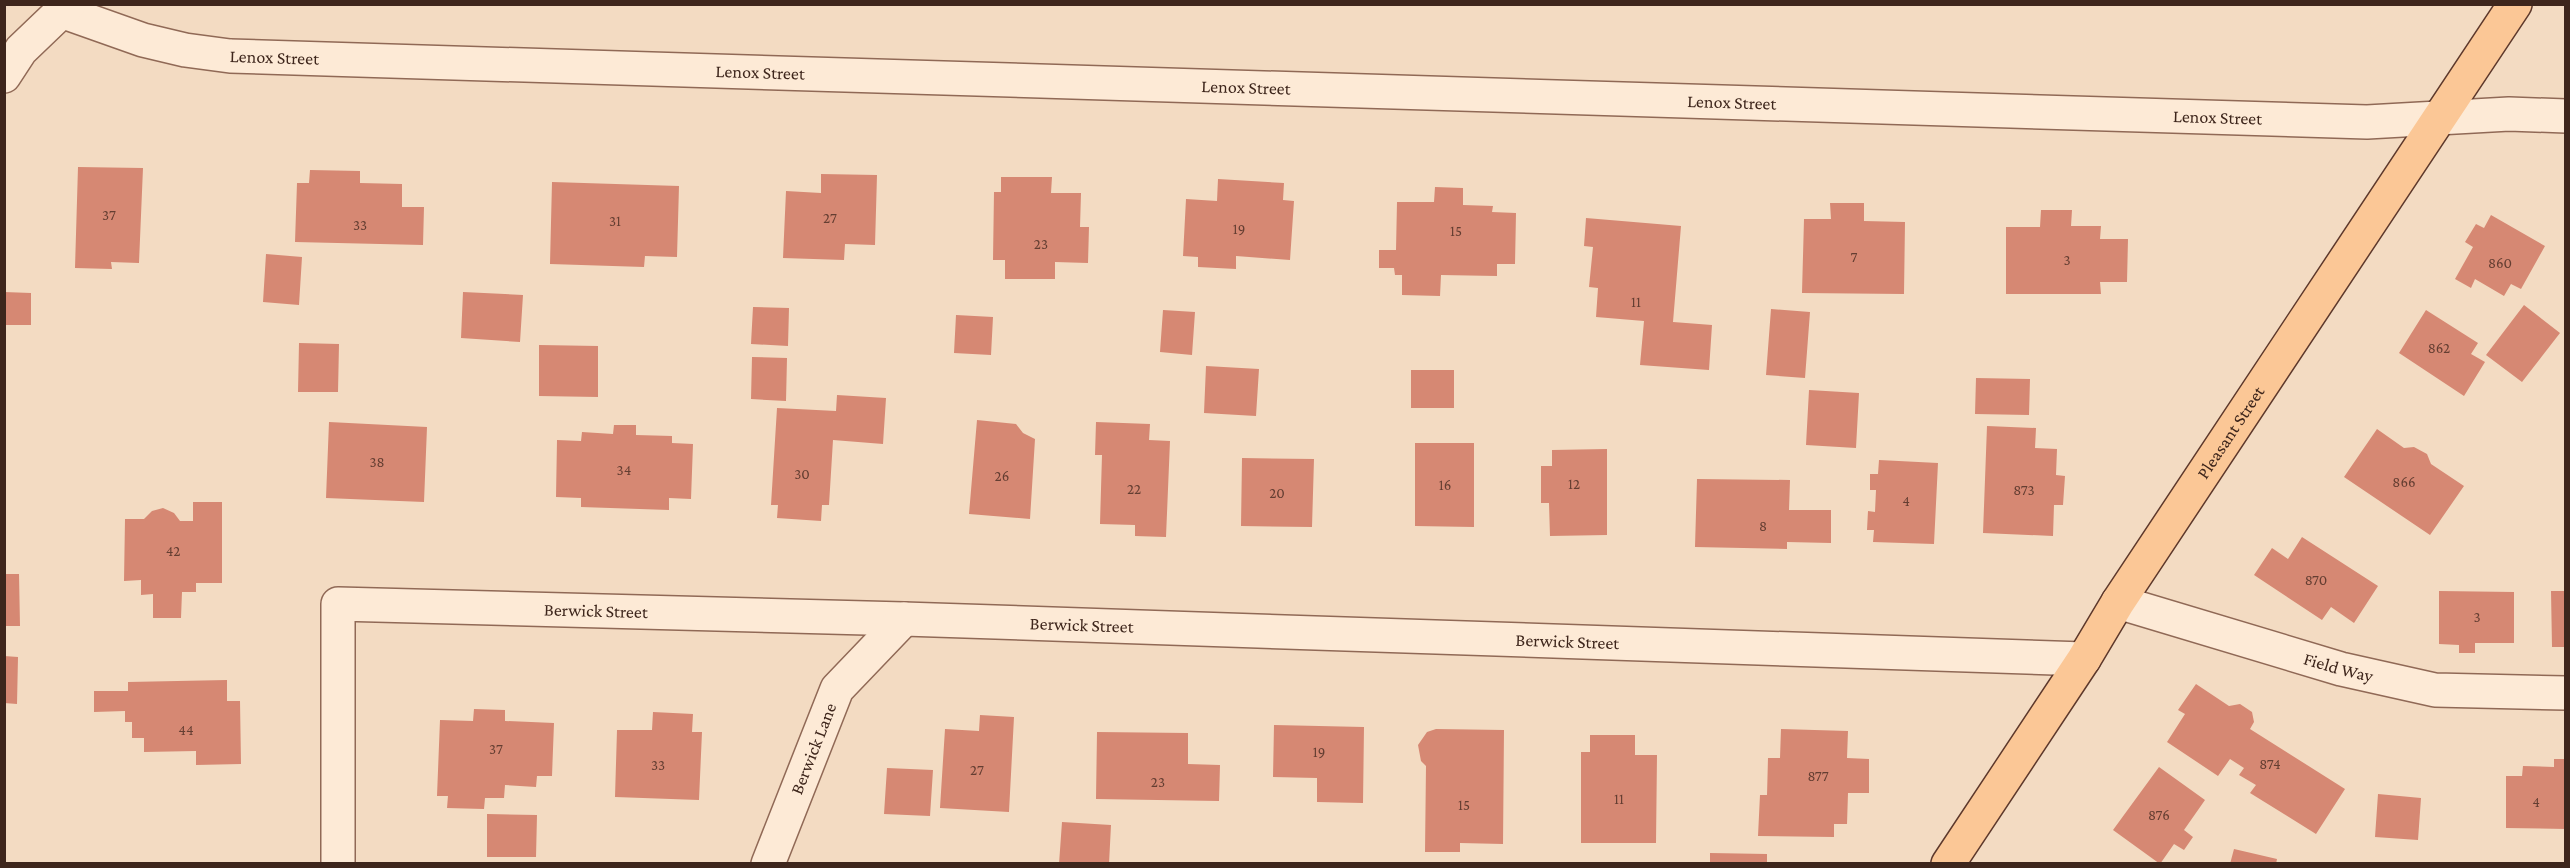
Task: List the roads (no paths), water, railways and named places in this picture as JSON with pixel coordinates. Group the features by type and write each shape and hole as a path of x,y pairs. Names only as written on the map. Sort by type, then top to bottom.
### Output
{"main road":[{"name":"Pleasant Street","path":"1948,864 2084,659 2118,602 2515,4"}],"street":[{"name":"Lenox Street","path":"65,8 143,40 185,50 230,56 2355,121 2509,114 2565,116"},
{"path":"4,76 21,50 65,8"},
{"name":"Field Way","path":"2118,602 2341,669 2435,690 2565,693"},
{"name":"Berwick Street","path":"338,864 338,604 904,619 2084,659"},
{"name":"Berwick Lane","path":"768,864 837,689 904,619"}]}
